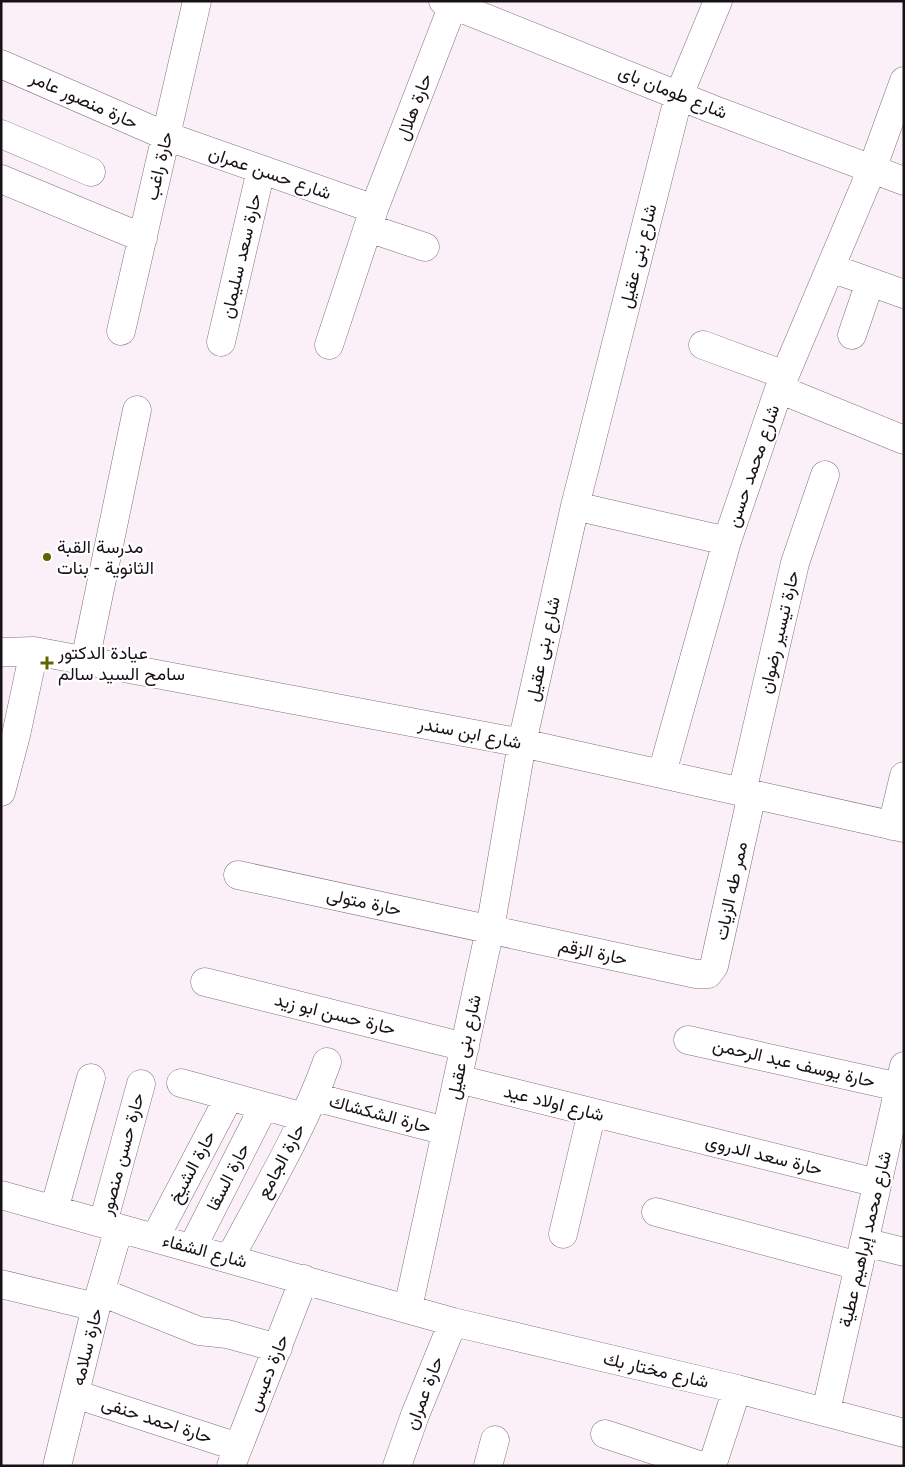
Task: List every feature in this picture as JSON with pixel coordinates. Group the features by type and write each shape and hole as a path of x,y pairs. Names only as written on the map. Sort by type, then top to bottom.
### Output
{"street":[{"name":"حارة راغب","path":"121,331 197,1"},
{"name":"شارع بنى عقيل","path":"408,1308 490,929 522,743 574,506 679,95 718,1"},
{"name":"شارع طومان باى","path":"448,3 679,95 904,181"},
{"name":"حارة هلال","path":"329,345 371,218 448,3"},
{"name":"حارة منصور عامر","path":"1,64 166,136"},
{"name":"شارع محمد حسن","path":"662,773 727,541 782,382 872,169 904,80"},
{"path":"1,134 91,172"},
{"name":"شارع حسن عمران","path":"166,136 261,170 371,218 425,247"},
{"name":"حارة سعد سليمان","path":"220,342 261,170"},
{"path":"1,179 143,238"},
{"path":"830,268 904,294"},
{"path":"852,335 870,282"},
{"path":"703,345 904,440"},
{"path":"85,661 137,410"},
{"name":"حارة تيسير رضوان","path":"747,793 794,563 826,475"},
{"path":"574,506 727,541"},
{"name":"شارع ابن سندر","path":"1,635 34,651"},
{"path":"1,792 16,735 34,651"},
{"name":"شارع ابن سندر","path":"1,652 34,651 522,743 898,827"},
{"path":"1,708 9,716 16,735"},
{"path":"898,827 904,776"},
{"name":"ممر طه الزيات","path":"696,974 708,974 714,966 747,793"},
{"name":"حارة متولى","path":"238,875 490,929"},
{"name":"حارة الزقم","path":"490,929 696,974"},
{"name":"حارة حسن ابو زيد","path":"205,982 465,1047"},
{"name":"حارة يوسف عبد الرحمن","path":"688,1040 901,1077"},
{"name":"حارة الجامع","path":"230,1258 309,1107 327,1062"},
{"name":"شارع محمد إبراهيم عطية","path":"826,1411 877,1183 895,1148 901,1077"},
{"path":"54,1210 91,1078"},
{"name":"شارع اولاد عيد","path":"458,1078 651,1127"},
{"name":"حارة الشكشاك","path":"181,1083 264,1106 309,1107 446,1131"},
{"name":"حارة حسن منصور","path":"111,1226 141,1084"},
{"name":"حارة الشيخ","path":"155,1238 229,1097"},
{"name":"حارة السقا","path":"192,1248 264,1106"},
{"path":"563,1234 592,1112"},
{"name":"حارة سعد الدروى","path":"651,1127 877,1183"},
{"name":"شارع الشفاء","path":"1,1195 408,1308"},
{"path":"656,1212 861,1254 904,1252"},
{"name":"حارة سلامه","path":"57,1466 99,1300 111,1226"},
{"name":"حارة دعبس","path":"235,1456 304,1279"},
{"path":"1,1284 99,1300 199,1331 227,1334 278,1348"},
{"name":"شارع مختار بك","path":"408,1308 452,1322 737,1389 904,1433"},
{"name":"حارة عمران","path":"397,1466 452,1322"},
{"path":"712,1466 737,1389"},
{"name":"حارة احمد حنفى","path":"75,1394 235,1456"},
{"path":"605,1434 702,1466"}],"place":[{"name":"مدرسة القبة الثانوية - بنات","path":"47,557"},
{"name":"عيادة الدكتور سامح السيد سالم","path":"47,663"}]}
